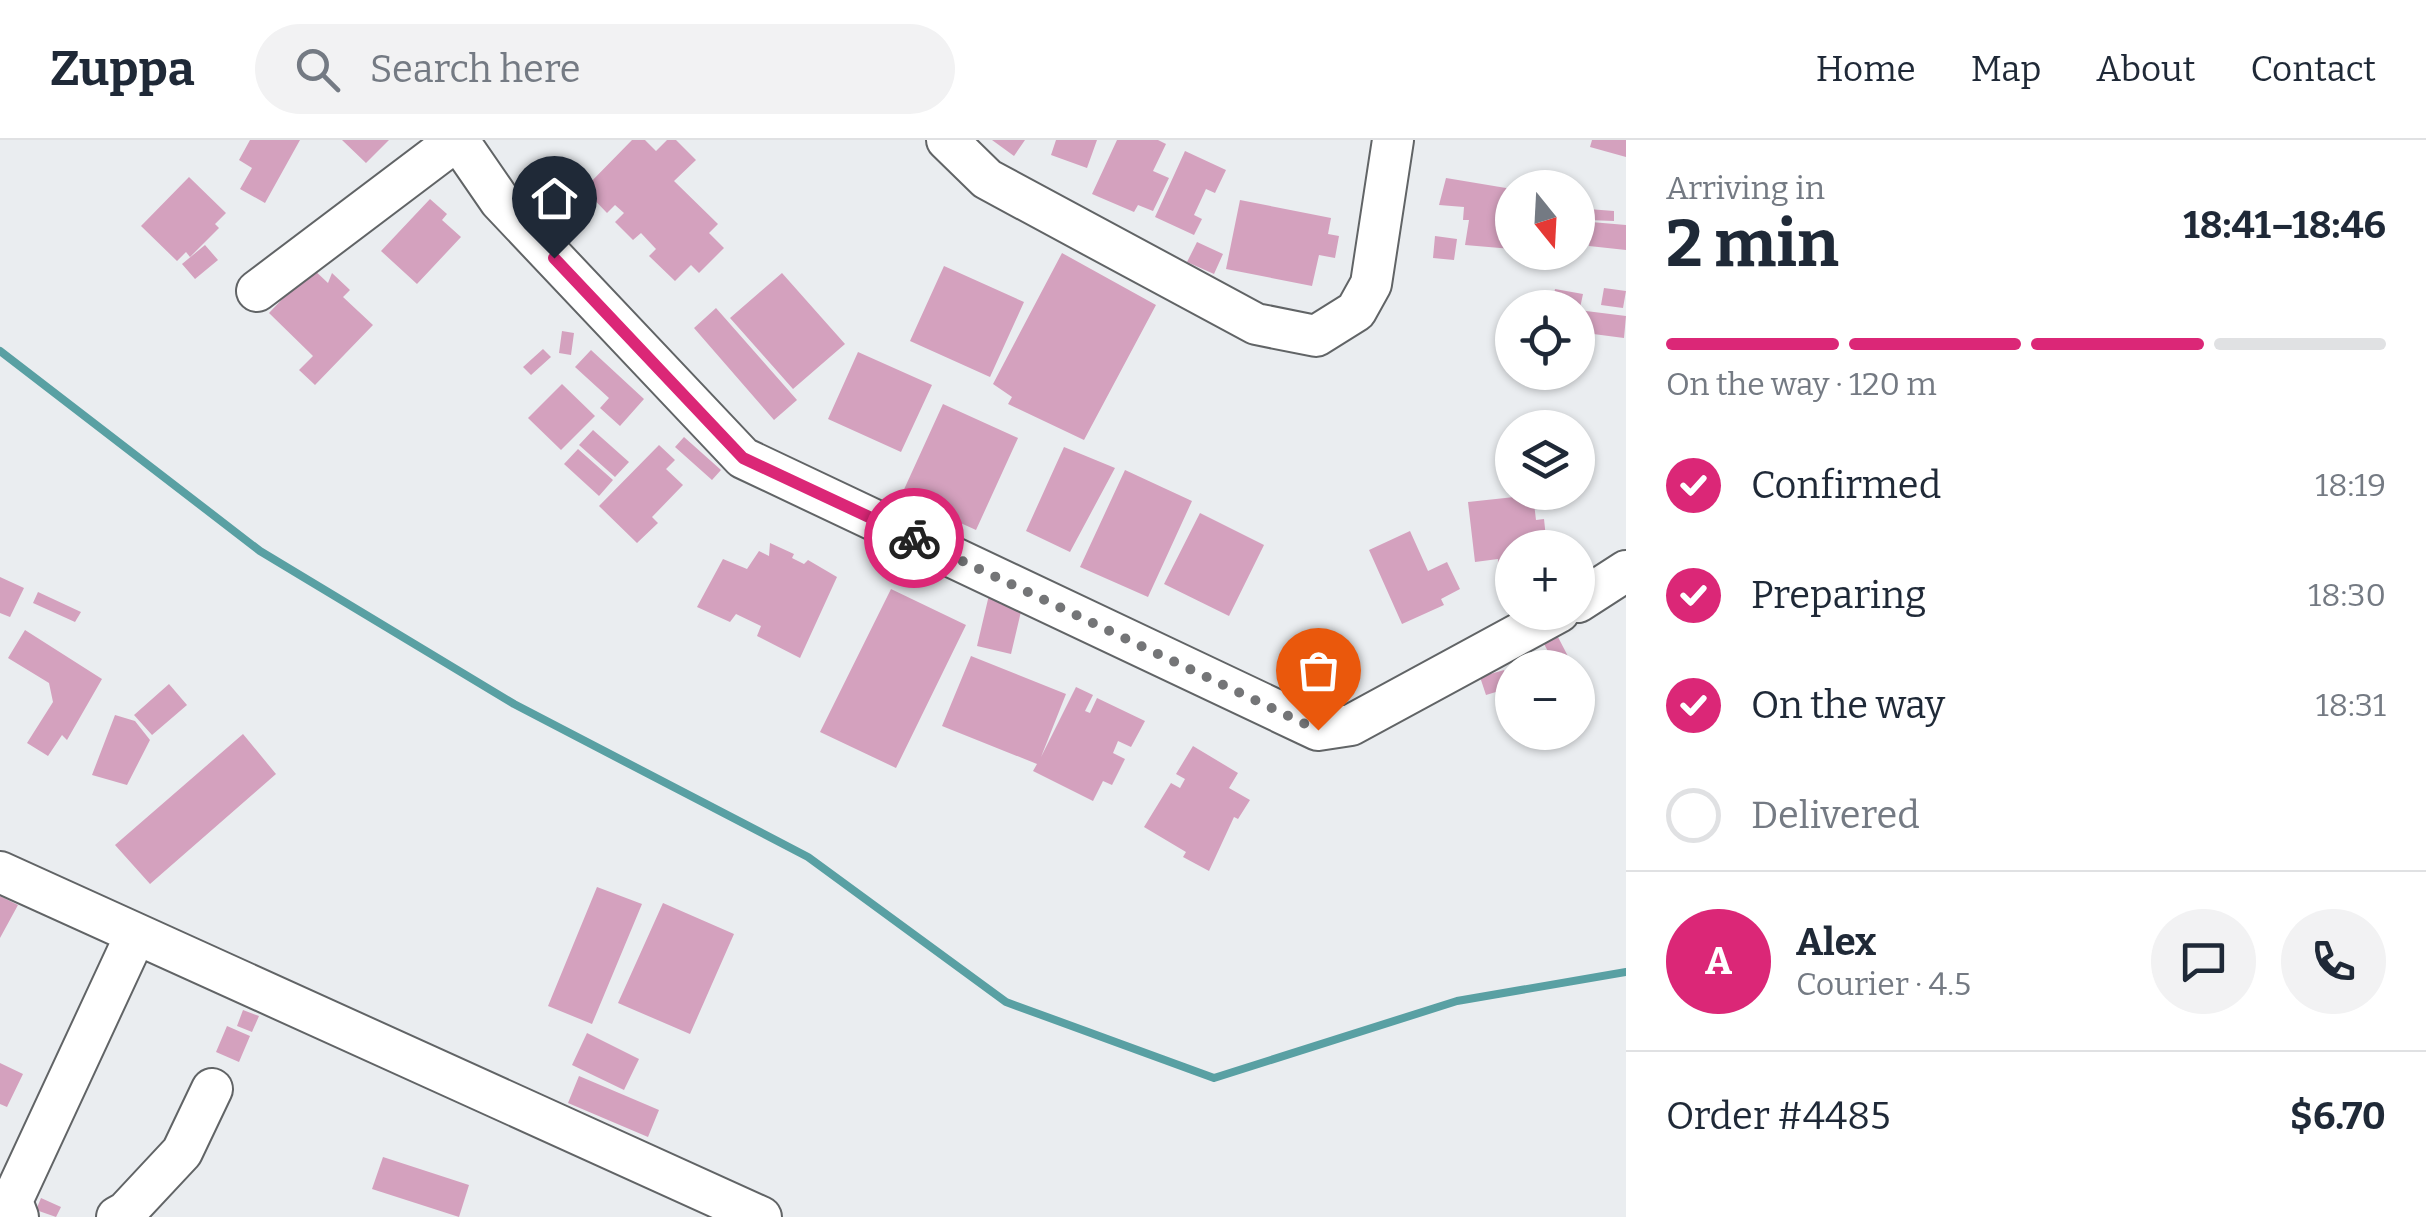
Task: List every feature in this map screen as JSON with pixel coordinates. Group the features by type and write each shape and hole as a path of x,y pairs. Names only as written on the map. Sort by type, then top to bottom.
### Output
{"lane":[{"path":"257,291 458,140 500,201 743,458 1318,730 1351,724 1526,630"},
{"path":"947,140 988,179 1256,324 1316,336 1356,311 1371,284 1393,140"},
{"path":"1595,591 1626,572"},
{"path":"0,872 761,1217"},
{"path":"18,1217 12,1201 136,934"},
{"path":"117,1217 182,1152 212,1088"}],"building":[{"path":"250,140 300,140 265,203 240,189 252,168 239,160"},
{"path":"342,140 389,140 366,163"},
{"path":"632,140 645,140 656,151 667,140 676,140 696,160 674,181 718,224 709,233 724,248 699,273 691,265 675,281 649,256 656,249 641,233 633,240 615,222 624,213 615,205 607,213 584,189"},
{"path":"992,140 1025,140 1014,156"},
{"path":"1056,140 1097,140 1087,168 1051,155"},
{"path":"1117,140 1158,140 1166,144 1153,171 1169,178 1153,211 1138,205 1134,212 1092,194"},
{"path":"1592,140 1626,140 1626,157 1590,147"},
{"path":"1185,151 1226,170 1215,193 1206,189 1194,215 1202,219 1194,235 1155,217"},
{"path":"189,177 226,213 215,224 219,228 190,257 186,252 177,261 141,226"},
{"path":"1446,178 1495,186 1495,248 1465,245 1469,220 1463,220 1464,207 1439,205"},
{"path":"430,199 447,214 442,220 461,237 417,284 381,251"},
{"path":"1240,200 1331,218 1328,234 1339,236 1335,258 1319,255 1312,286 1226,269"},
{"path":"1595,210 1614,211 1614,221 1595,220"},
{"path":"1595,222 1626,225 1626,250 1595,247"},
{"path":"1435,236 1457,239 1454,260 1433,258"},
{"path":"1197,242 1223,254 1214,274 1187,262"},
{"path":"205,245 218,260 195,279 182,264"},
{"path":"1062,253 1156,305 1084,440 1008,404 1012,397 993,384"},
{"path":"944,266 1024,302 990,377 910,341"},
{"path":"312,268 328,283 332,273 350,290 343,297 373,325 315,385 299,370 313,356 269,313"},
{"path":"782,273 845,344 793,389 730,318"},
{"path":"1604,288 1626,291 1623,308 1601,305"},
{"path":"716,308 797,400 774,420 694,328"},
{"path":"1595,312 1626,316 1624,338 1595,334"},
{"path":"562,331 574,333 571,355 559,353"},
{"path":"543,349 551,357 531,375 523,367"},
{"path":"591,350 644,399 620,426 600,408 609,398 575,367"},
{"path":"858,352 932,385 901,452 828,419"},
{"path":"562,384 595,416 561,450 528,418"},
{"path":"943,404 1018,438 976,530 901,496"},
{"path":"593,430 629,462 615,477 579,445"},
{"path":"684,437 721,470 712,480 675,447"},
{"path":"659,445 675,460 666,469 683,485 652,517 658,523 637,543 599,506"},
{"path":"1064,447 1115,468 1070,552 1026,531"},
{"path":"578,449 613,480 599,496 564,464"},
{"path":"1125,470 1192,501 1148,597 1080,567"},
{"path":"1495,499 1495,510 1535,510 1536,520 1544,519 1545,530 1495,530 1495,559 1475,562 1468,502"},
{"path":"1200,513 1264,545 1229,616 1164,584"},
{"path":"1410,531 1428,571 1447,562 1460,589 1441,599 1444,605 1402,624 1369,550"},
{"path":"770,543 794,554 792,558 804,564 808,560 837,577 800,658 757,636 761,626 736,614 730,622 697,607 723,559 747,569 759,551 769,556"},
{"path":"0,577 24,588 10,617 0,613"},
{"path":"891,589 966,625 896,768 820,732"},
{"path":"38,592 81,612 75,622 33,603"},
{"path":"989,595 1023,603 1011,654 977,646"},
{"path":"25,630 102,679 67,740 62,735 48,756 27,743 53,702 49,683 8,658"},
{"path":"1558,637 1565,650 1547,650 1544,644"},
{"path":"971,656 1066,694 1041,757 1076,687 1093,695 1085,711 1090,713 1097,698 1145,721 1131,747 1118,741 1113,753 1125,759 1112,785 1103,781 1093,801 1033,771 1037,764 942,726"},
{"path":"1495,673 1495,692 1486,695 1480,677"},
{"path":"169,684 187,705 152,735 134,715"},
{"path":"115,715 135,721 150,740 127,785 92,775"},
{"path":"243,734 276,774 150,884 115,845"},
{"path":"1193,746 1238,773 1229,788 1250,800 1238,819 1234,817 1209,871 1144,827 1171,783 1180,788 1185,779 1176,774"},
{"path":"597,887 642,904 592,1024 548,1006"},
{"path":"0,896 18,905 0,938"},
{"path":"663,903 734,934 690,1034 618,1003"},
{"path":"243,1010 259,1016 252,1032 237,1026"},
{"path":"227,1026 250,1036 239,1062 216,1052"},
{"path":"587,1033 639,1059 624,1090 572,1065"},
{"path":"0,1063 23,1074 7,1107 0,1104"},
{"path":"579,1076 659,1110 648,1137 568,1103"},
{"path":"383,1157 469,1185 459,1217 372,1189"},
{"path":"41,1198 61,1207 56,1217 36,1210"}],"waterway":[{"path":"0,351 260,551 514,704 808,857 1006,1002 1214,1078 1457,1001 1626,972"}],"way so far":[{"path":"914,538 1318,730"}],"route":[{"path":"554,258 743,458 914,538"}]}
